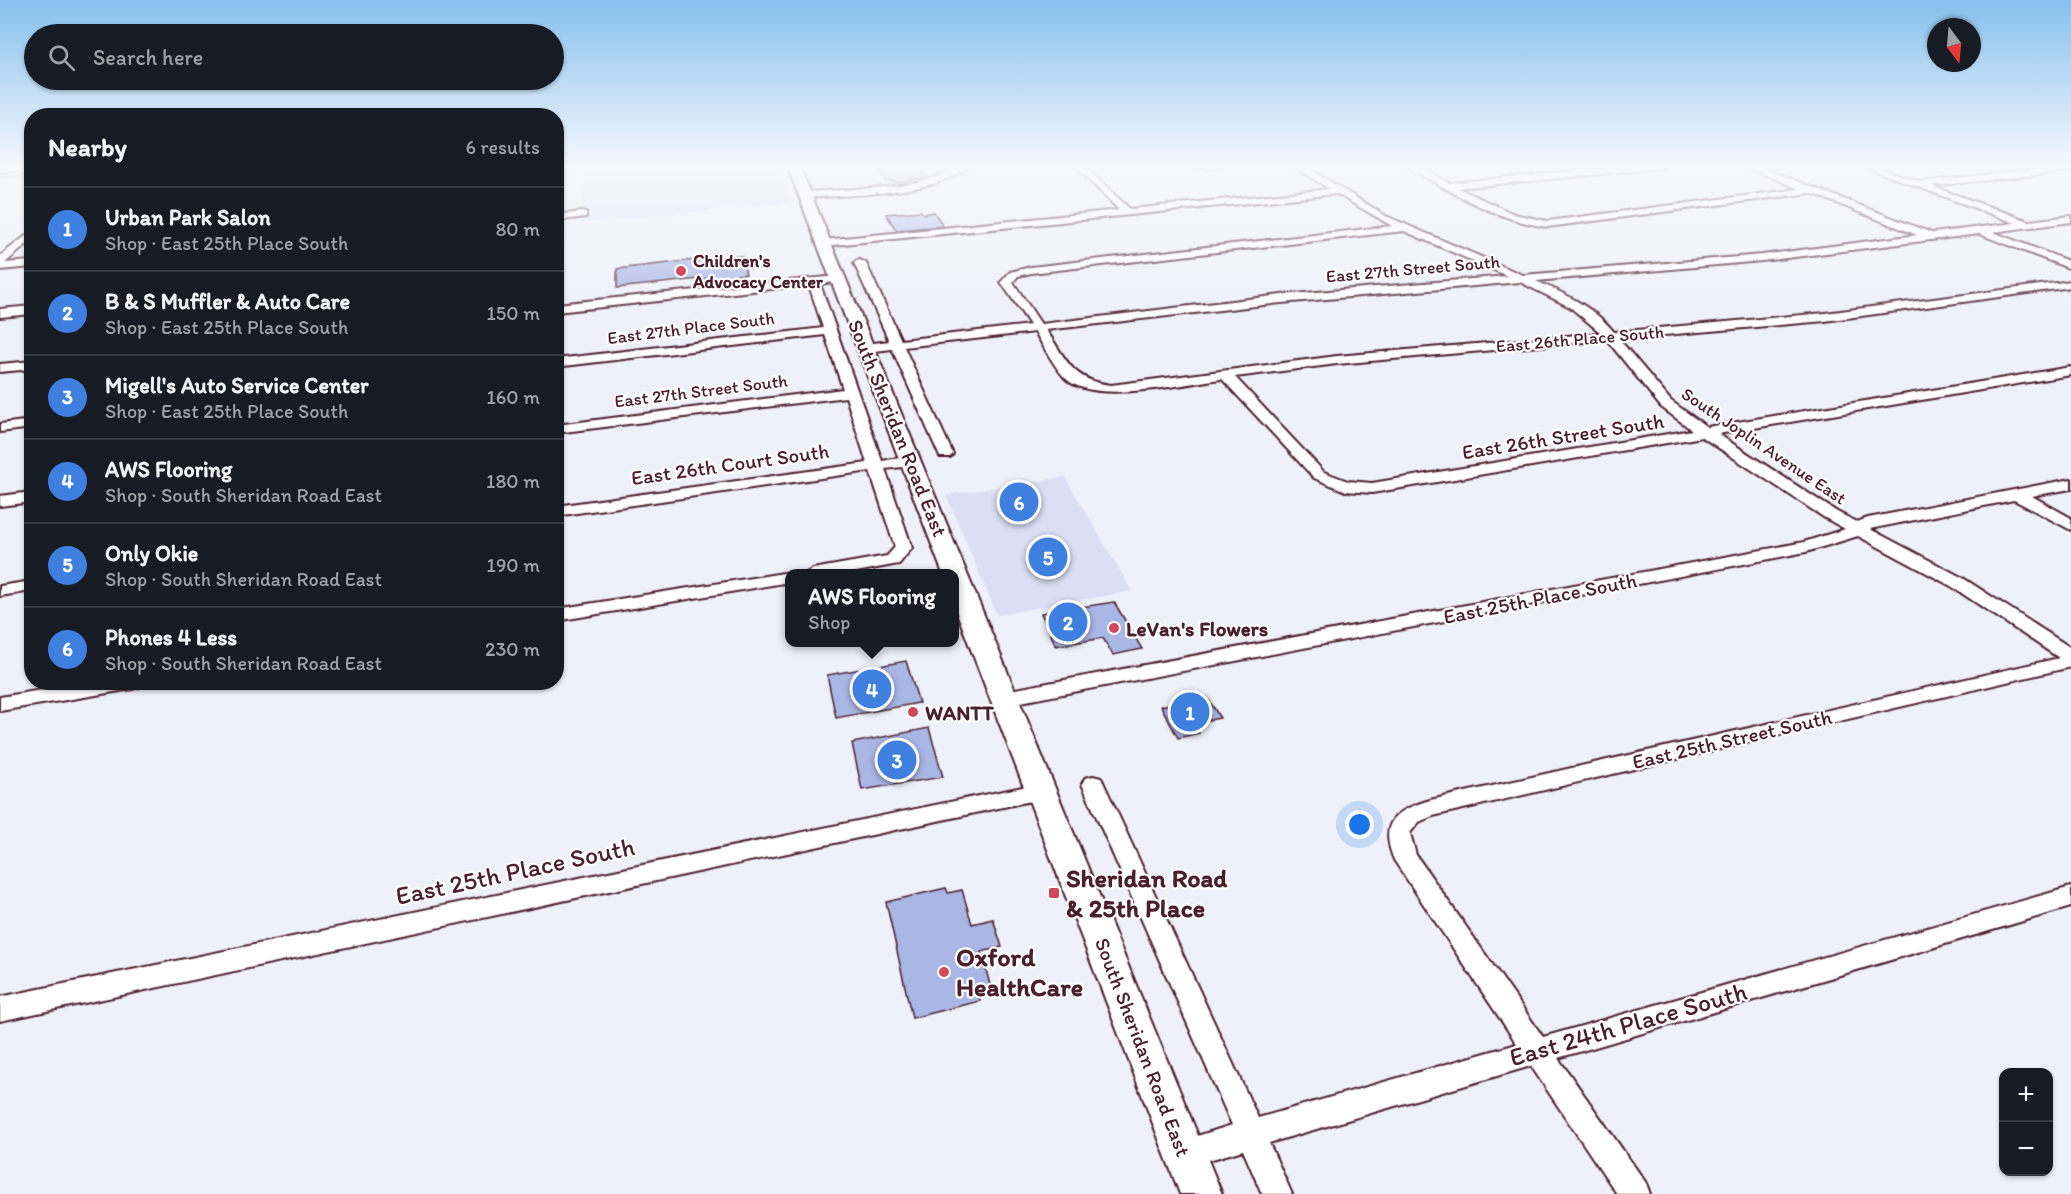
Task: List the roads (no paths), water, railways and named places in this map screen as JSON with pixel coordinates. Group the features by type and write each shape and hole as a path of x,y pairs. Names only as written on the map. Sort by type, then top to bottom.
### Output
{"main road":[{"name":"South Sheridan Road East","path":"815,221 954,569"},
{"name":"South Sheridan Road East","path":"959,582 1201,1194"}],"street":[{"path":"824,243 1050,221"},
{"name":"South Joplin Avenue East","path":"1389,221 1574,304 1601,324 1666,404 1707,434 1856,530 1957,582 2071,659"},
{"path":"1530,221 1540,223 1579,221"},
{"path":"1890,221 1931,237"},
{"path":"2018,221 2030,225"},
{"name":"East 27th Street South","path":"866,348 1270,300 1711,263 2059,221"},
{"path":"1036,327 1009,287 1007,282 1011,276 1031,270 1404,228"},
{"path":"1979,231 2071,266"},
{"path":"0,264 24,242"},
{"name":"South Sheridan Road East","path":"860,263 945,453"},
{"path":"0,264 24,264"},
{"path":"564,307 837,279"},
{"name":"South Sheridan Road East","path":"813,281 904,543 902,552 893,560 839,569"},
{"name":"East 26th Place South","path":"1036,327 1071,376 1088,386 1125,388 1347,359 1858,314 2071,284"},
{"path":"0,313 24,311"},
{"name":"East 27th Place South","path":"564,362 831,331"},
{"path":"0,368 24,366"},
{"name":"East 26th Street South","path":"1224,374 1311,468 1329,481 1345,486 1380,488 2071,371"},
{"name":"East 27th Street South","path":"564,428 851,392"},
{"path":"0,428 24,425"},
{"name":"East 26th Court South","path":"564,510 911,461"},
{"name":"East 25th Place South","path":"1005,698 1806,548 1846,536 1868,523 2071,484"},
{"path":"2016,494 2071,525"},
{"path":"0,501 24,498"},
{"path":"564,614 785,578"},
{"path":"0,591 24,587"},
{"name":"East 25th Street South","path":"1536,1050 1406,860 1397,837 1398,828 1407,817 1430,808 2071,659"},
{"path":"0,704 84,690"},
{"path":"1093,784 1276,1194"},
{"name":"East 25th Place South","path":"0,1009 1042,790"},
{"name":"East 24th Place South","path":"1185,1154 1536,1050 2071,897"},
{"path":"1536,1050 1635,1194"}],"place":[{"name":"Children's Advocacy Center","path":"681,271"},
{"name":"Phones 4 Less","path":"1019,502"},
{"name":"Only Okie","path":"1048,557"},
{"name":"B & S Muffler & Auto Care","path":"1068,622"},
{"name":"LeVan's Flowers","path":"1114,628"},
{"name":"AWS Flooring","path":"872,689"},
{"name":"WANTT","path":"913,712"},
{"name":"Urban Park Salon","path":"1190,712"},
{"name":"Migell's Auto Service Center","path":"897,760"},
{"name":"Sheridan Road & 25th Place","path":"1054,893"},
{"name":"Oxford HealthCare","path":"944,972"}]}
